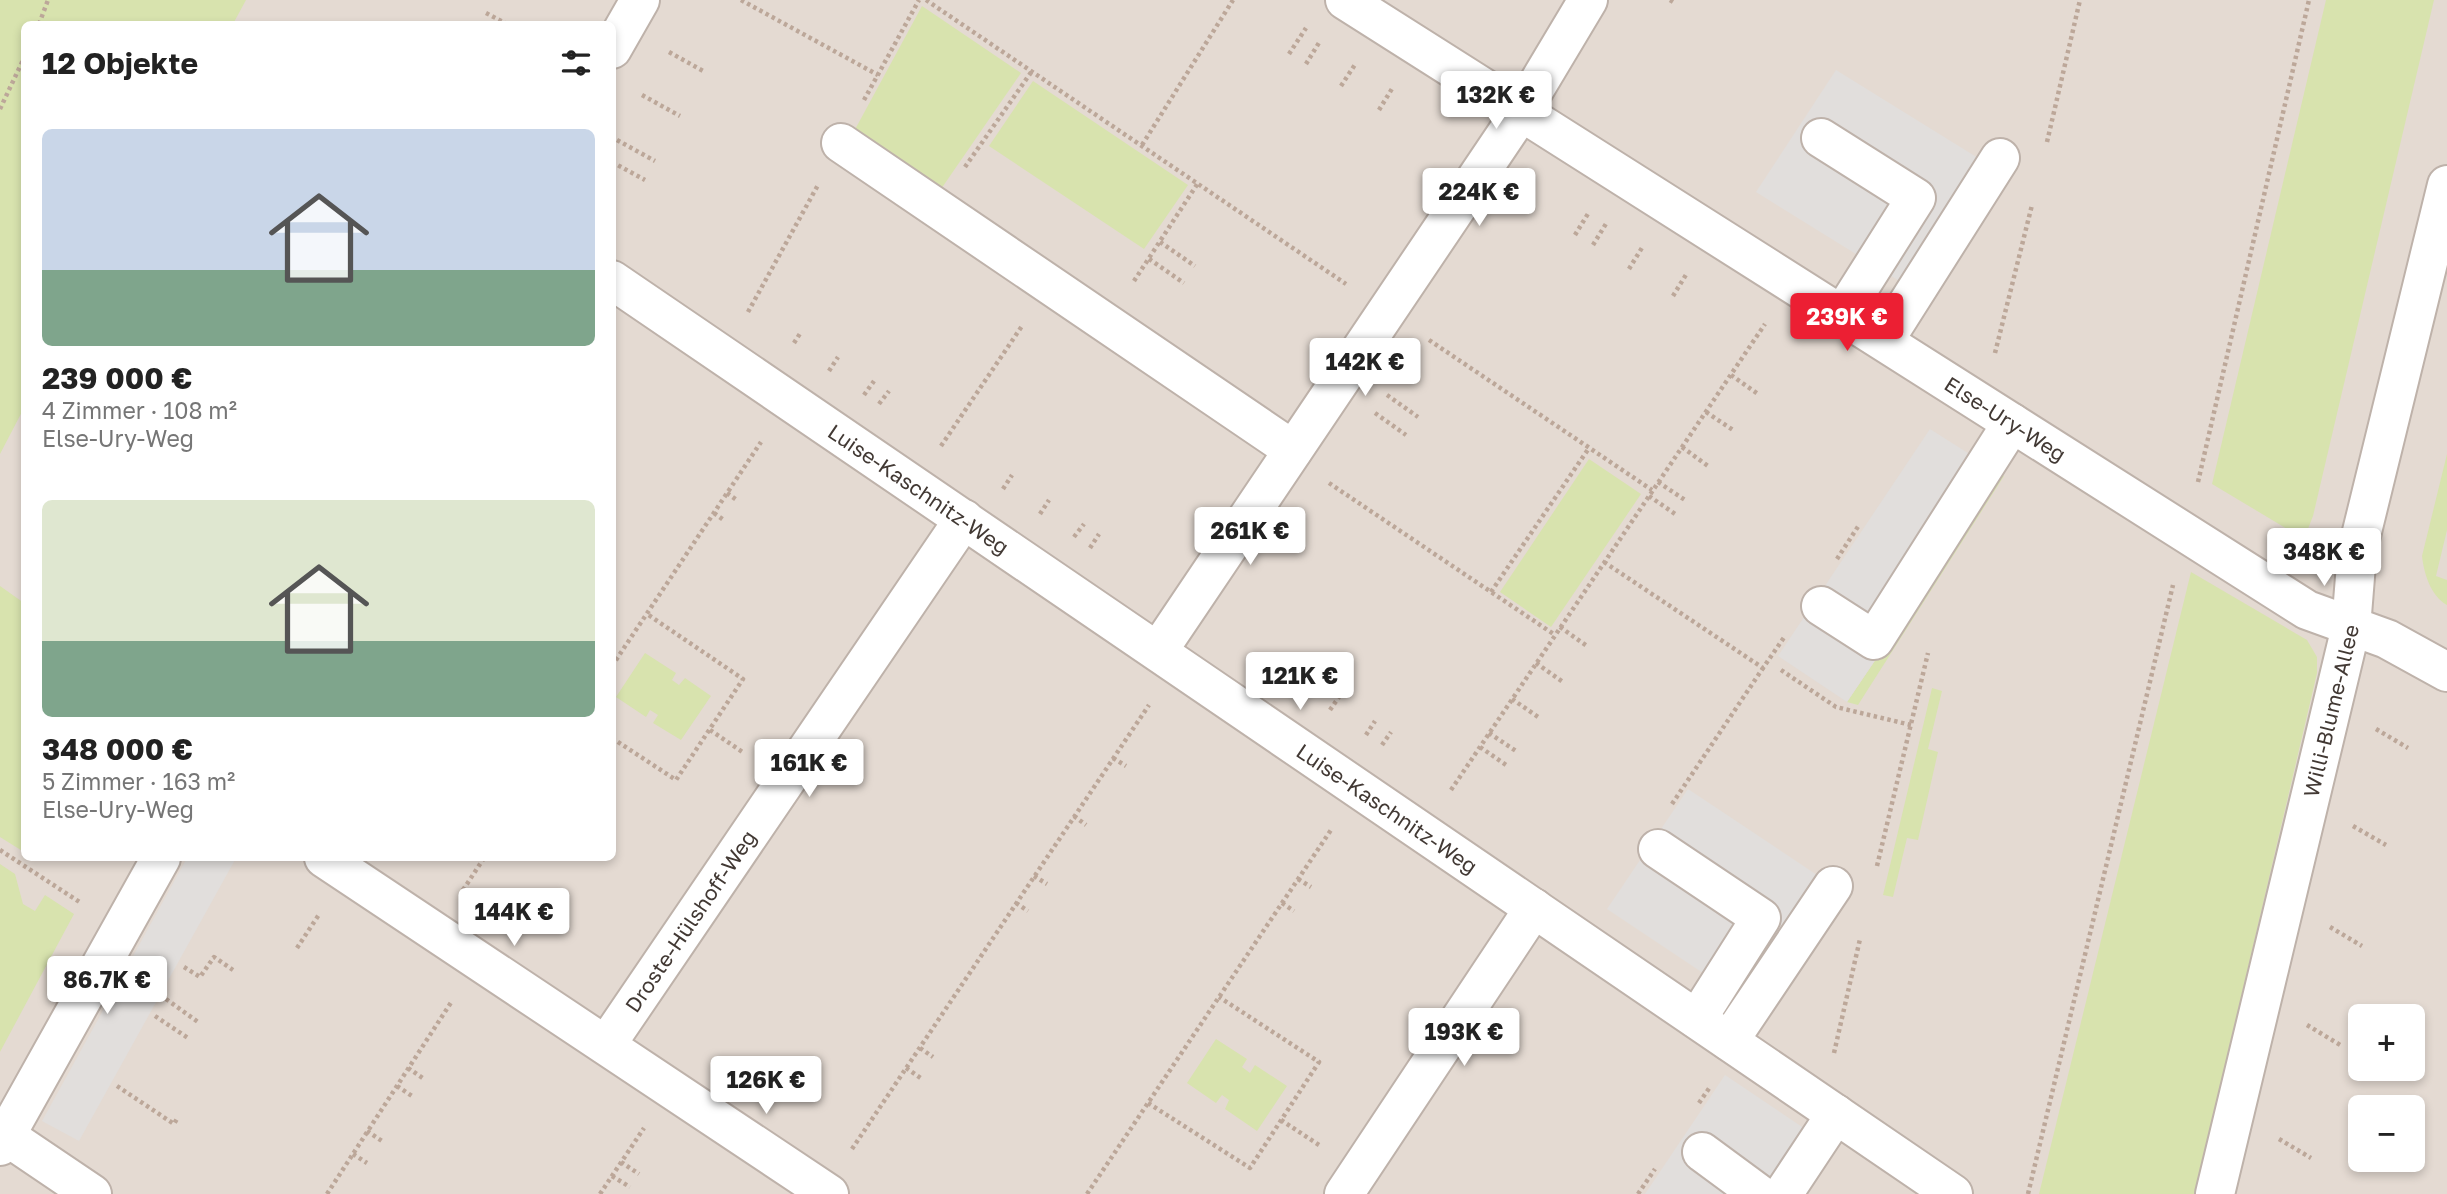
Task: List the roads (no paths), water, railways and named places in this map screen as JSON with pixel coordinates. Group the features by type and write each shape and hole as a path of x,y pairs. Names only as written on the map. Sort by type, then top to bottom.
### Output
{"street":[{"path":"616,42 640,0"},
{"path":"1167,658 1293,450 1521,112 1588,0"},
{"name":"Else-Ury-Weg","path":"1336,15 1521,112 2307,611 2387,639 2447,672"},
{"path":"1821,138 1916,198 1842,315"},
{"path":"841,143 1293,450"},
{"path":"1884,341 2000,158"},
{"name":"Willi-Blume-Allee","path":"2216,1194 2351,626 2357,552 2447,184"},
{"name":"Luise-Kaschnitz-Weg","path":"616,283 1953,1194"},
{"path":"1807,615 1874,640 2012,423"},
{"name":"Droste-Hülshoff-Weg","path":"606,1045 964,519"},
{"path":"1658,849 1761,918 1697,1018"},
{"path":"92,1194 3,1141 159,861"},
{"path":"329,861 826,1192"},
{"path":"1729,1041 1833,886"},
{"path":"1344,1194 1534,908"},
{"path":"1783,1194 1825,1106"},
{"path":"1702,1152 1759,1194"}]}
